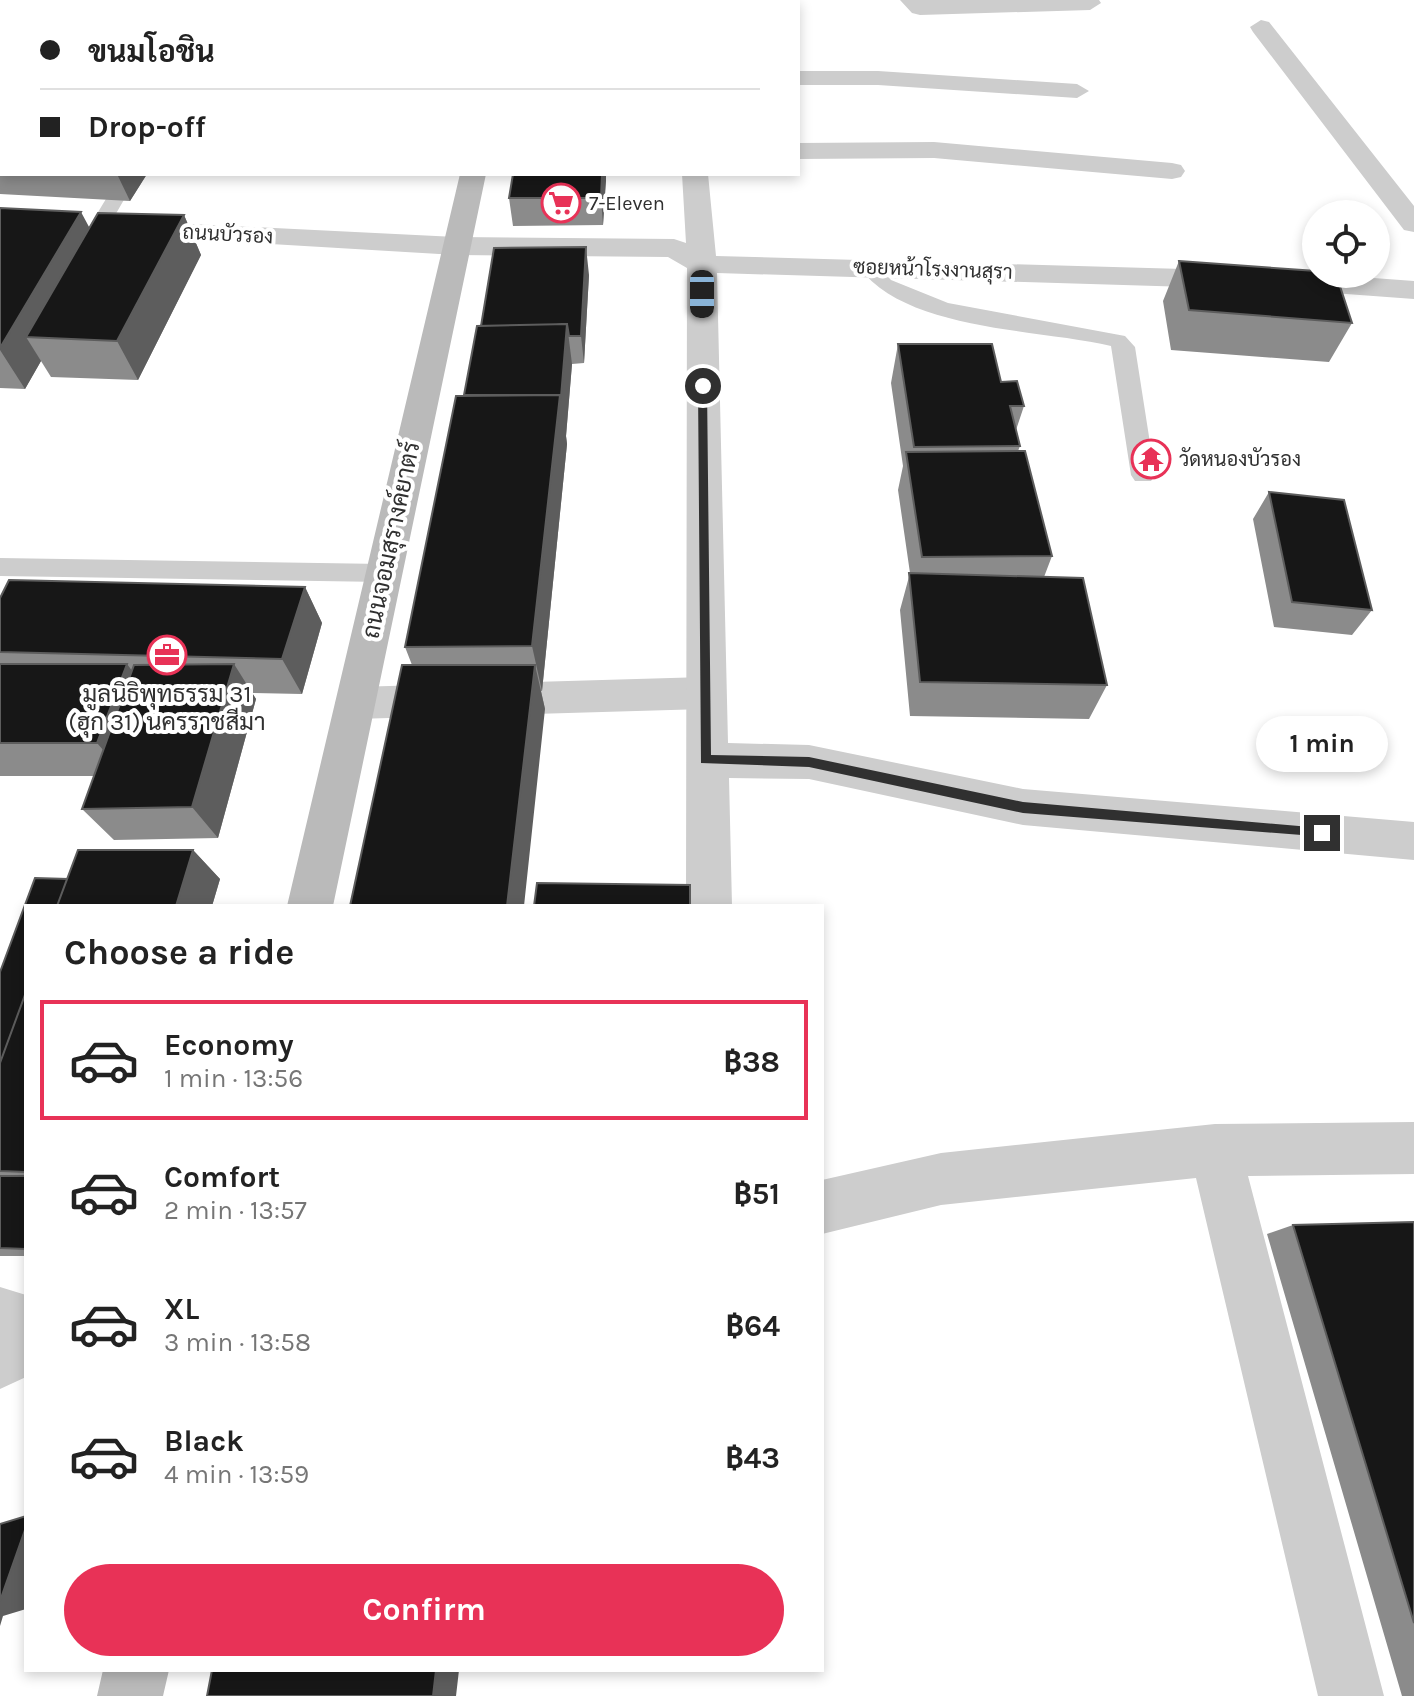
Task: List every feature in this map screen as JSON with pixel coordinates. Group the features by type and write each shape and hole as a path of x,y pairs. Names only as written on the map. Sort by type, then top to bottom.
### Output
{"main road":[{"name":"ถนนจอมสุรางค์ยาตร์","path":"310,904 473,176"},
{"path":"130,1696 136,1672"}],"street":[{"path":"911,0 920,8 1090,3"},
{"path":"1261,27 1414,224"},
{"path":"800,78 878,78 1077,91"},
{"path":"800,151 934,150 1172,171"},
{"path":"695,176 702,264 709,904"},
{"name":"ถนนบัวรอง","path":"102,234 456,246"},
{"name":"ซอยหน้าโรงงานสุรา","path":"456,246 674,248 702,264 1292,281 1414,290"},
{"path":"355,703 705,693"},
{"path":"705,760 809,762 1023,807 1414,841"},
{"path":"824,1207 941,1179 1215,1150 1414,1148"},
{"path":"1215,1150 1351,1696"},
{"path":"0,1315 24,1322"},
{"path":"0,1360 24,1348"}],"lane":[{"path":"77,182 124,184 102,234"},
{"path":"869,267 875,280 934,307 1118,341 1124,347 1143,475"},
{"path":"0,567 383,573"}],"building":[{"path":"513,176 602,176 601,198 509,198"},
{"path":"0,208 81,212 0,348"},
{"path":"98,213 184,215 117,341 26,337"},
{"path":"586,247 581,336 569,336 567,324 481,326 494,248"},
{"path":"1179,261 1302,270 1302,288 1341,288 1352,323 1189,310"},
{"path":"567,324 561,397 464,395 477,326"},
{"path":"898,344 992,344 1001,382 1017,381 1024,406 1010,406 1020,446 914,447"},
{"path":"560,395 532,646 405,647 456,396"},
{"path":"1025,451 1052,556 922,557 906,452"},
{"path":"1269,492 1344,500 1372,610 1292,602"},
{"path":"909,573 1083,578 1107,685 920,682"},
{"path":"9,580 305,587 282,659 0,652 0,598"},
{"path":"0,664 127,664 97,743 0,743"},
{"path":"234,664 192,807 82,809 134,665"},
{"path":"402,665 535,665 507,904 350,904"},
{"path":"78,850 193,850 177,904 58,904"},
{"path":"35,878 67,879 58,904 25,904"},
{"path":"537,883 690,885 690,904 534,904"},
{"path":"24,908 24,997 0,1063 0,972"},
{"path":"24,997 24,1172 0,1171 0,1063"},
{"path":"0,1176 24,1176 24,1249 0,1248"},
{"path":"1414,1222 1414,1623 1293,1225"},
{"path":"24,1517 24,1533 0,1601 0,1524"},
{"path":"212,1672 436,1672 433,1696 207,1696"}],"place":[{"name":"7-Eleven","path":"561,203"},
{"name":"วัดหนองบัวรอง","path":"1151,459"},
{"name":"มูลนิธิพุทธรรม 31 (ฮุก 31) นครราชสีมา","path":"167,655"}],"route":[{"path":"703,386 705,760 809,762 1023,807 1322,833"}]}
